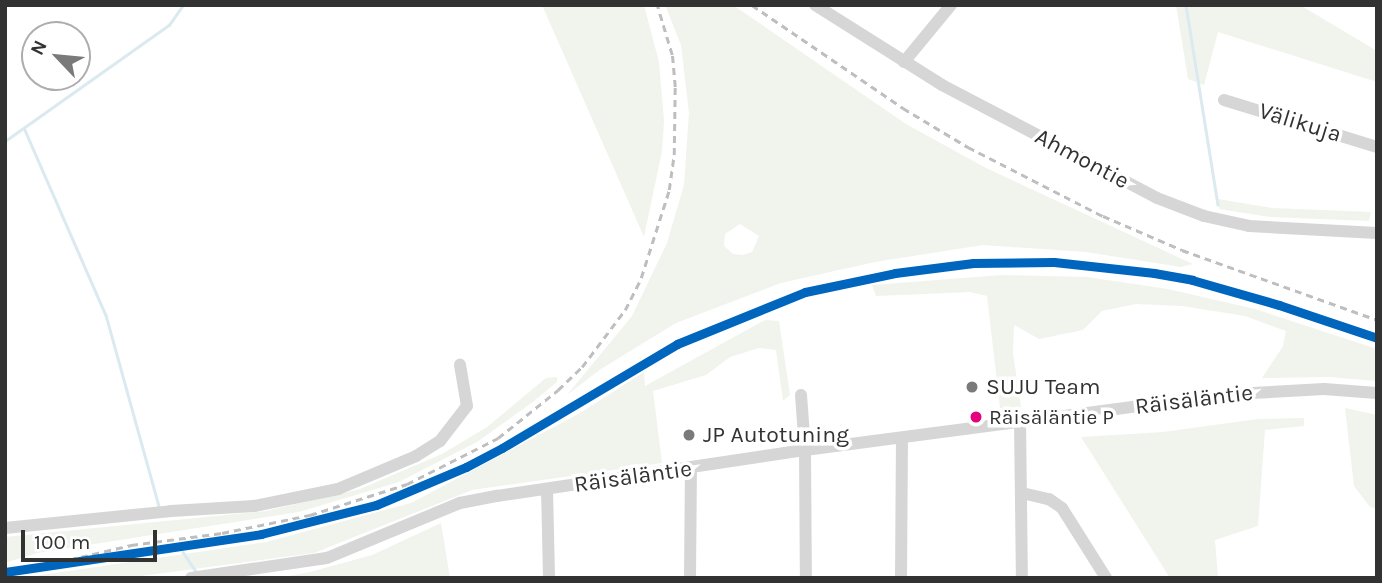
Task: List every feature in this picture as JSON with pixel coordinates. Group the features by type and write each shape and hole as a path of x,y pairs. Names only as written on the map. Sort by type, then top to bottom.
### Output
{"street":[{"name":"Ahmontie","path":"815,5 904,62 1157,198 1204,216 1249,226 1377,233"},
{"path":"904,62 951,5"},
{"name":"Välikuja","path":"1224,100 1377,147"},
{"path":"5,528 171,511 254,506 338,489 373,476 440,441 467,405 460,365"},
{"name":"Räisäläntie","path":"191,578 327,558 460,503 547,489 805,450 1233,394 1324,389 1377,393"},
{"path":"800,395 805,450 806,578"},
{"path":"1020,421 1021,578"},
{"path":"901,578 902,438"},
{"path":"690,578 691,469"},
{"path":"547,489 549,578"},
{"path":"1022,493 1049,499 1062,508 1106,578"}],"shaded area":[{"path":"542,5 644,5 659,62 664,121 662,151 644,237"},
{"path":"665,5 733,5 906,124 986,168 1193,264 1181,267 1086,252 983,245 875,262 781,283 676,323 601,369 567,395 632,316 667,243 684,185 689,113 681,45","holes":["740,224 759,236 752,252 743,255 733,254 724,246 725,234"]},
{"path":"1176,5 1300,5 1377,51 1377,82 1218,32 1204,85 1188,79"},
{"path":"1218,199 1272,208 1371,212 1369,221 1270,217 1219,209"},
{"path":"1002,275 1087,277 1168,289 1255,309 1377,349 1377,381 1329,377 1262,378 1283,346 1286,331 1245,316 1182,306 1136,304 1102,311 1083,330 1039,339 1014,325 1013,353 1021,407 1000,408 987,296 970,292 876,296 872,285"},
{"path":"765,320 779,321 790,395 783,401 776,350 759,348 730,357 706,375 653,391 662,463 472,490 314,553 126,578 21,578 266,542 411,503 580,413 644,372 645,386"},
{"path":"557,377 557,382 533,402 477,442 399,482 299,512 37,553 5,563 5,537 266,511 360,489 442,454 487,427 546,378"},
{"path":"1345,408 1377,415 1377,509 1370,507 1354,486"},
{"path":"1304,418 1304,426 1265,430 1258,526 1215,540 1218,578 1170,578 1081,437 1163,432 1258,419"},
{"path":"441,523 450,578 278,578 372,555"}],"waterway":[{"path":"5,141 169,25 183,5"},
{"path":"1186,5 1218,204"},
{"path":"25,130 106,315 159,506"},
{"path":"183,552 195,570"}],"railway":[{"path":"34,568 131,545 222,533 310,515 407,484 498,438 558,390 582,367 625,310 641,278 669,190 674,155 675,87 672,55 657,5"},
{"path":"752,5 903,108 968,147 1103,216 1182,250 1377,320"}],"transit line":[{"path":"5,572 261,534 376,505 466,467 502,448 677,344 805,292 895,273 973,263 1054,262 1154,273 1192,280 1279,305 1377,338"}],"place":[{"name":"SUJU Team","path":"972,387"},
{"name":"Räisäläntie P","path":"976,417"},
{"name":"JP Autotuning","path":"689,435"}]}
